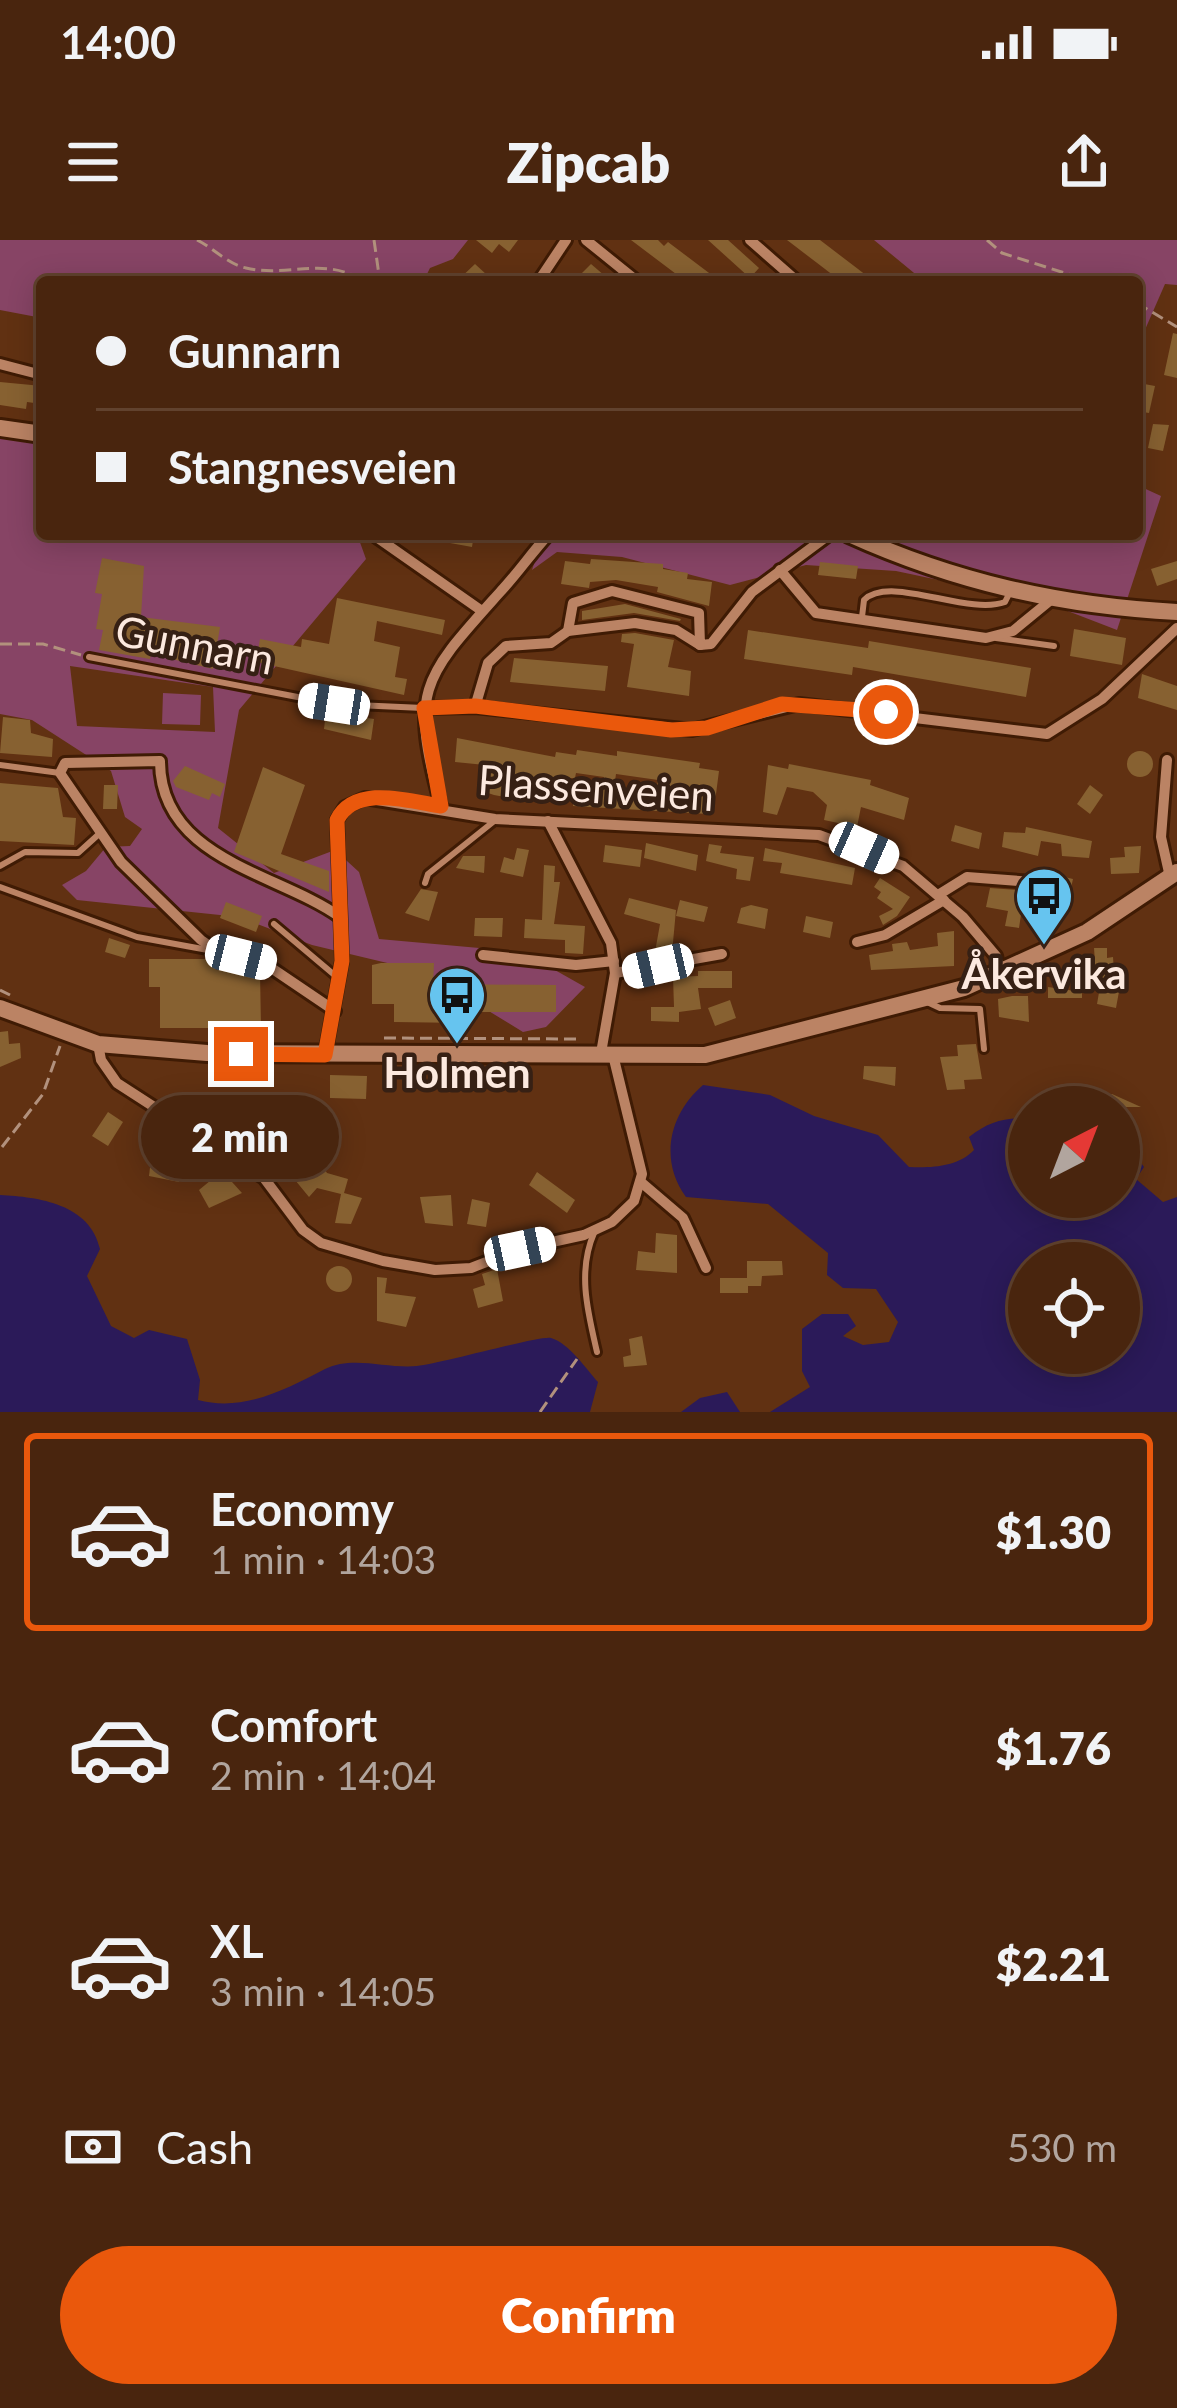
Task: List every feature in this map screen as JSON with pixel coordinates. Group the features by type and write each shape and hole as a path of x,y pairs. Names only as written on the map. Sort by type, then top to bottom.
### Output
{"main road":[{"path":"0,428 36,433"},
{"path":"863,540 1010,592 1177,612"},
{"path":"0,1008 64,1036 98,1044 325,1055 606,1050 705,1055 922,999 1000,973 1036,951 1087,932 1173,874"}],"street":[{"path":"542,276 566,240"},
{"path":"586,240 631,276"},
{"path":"750,240 791,276"},
{"path":"0,364 36,373"},
{"path":"381,540 482,611"},
{"path":"441,806 424,708 432,670 544,540"},
{"path":"475,706 488,663 498,650 550,644 568,631 635,623 676,630 700,645 711,644 752,592 822,540"},
{"path":"780,570 816,613 992,638 1013,632 1052,599"},
{"path":"568,631 573,603 612,591 699,614 700,645"},
{"name":"Gunnarn","path":"424,708 475,706 692,730 799,704 1047,734 1102,699 1177,628"},
{"path":"1167,760 1161,837 1173,874"},
{"path":"335,1011 264,963 217,951 121,862 60,773 65,763 160,761 160,779 172,805 226,864 319,902 340,917"},
{"name":"Plassenveien","path":"325,1055 341,980 339,813 365,798 441,806 495,819 819,835 903,866 996,956 1000,973"},
{"path":"548,821 599,914 615,967 606,1050 642,1183 683,1218 706,1268"},
{"path":"857,942 885,934 967,878 1046,883"},
{"path":"483,955 615,967 722,954"},
{"path":"98,1044 101,1060 117,1083 264,1178 303,1230 348,1253 435,1270 471,1268 520,1249 596,1230 634,1201 642,1183"}],"lane":[{"path":"861,621 864,600 881,590 987,607 1006,602 1010,592"},
{"path":"992,638 1054,646"},
{"name":"Gunnarn","path":"89,657 334,704 424,708"},
{"path":"0,765 60,773"},
{"path":"425,883 428,874 495,819"},
{"path":"0,866 25,852 78,853 100,832"},
{"path":"0,887 137,937 217,951"},
{"path":"274,924 341,980"},
{"path":"922,999 940,1008 980,1010 984,1049"},
{"path":"596,1230 586,1250 585,1301 597,1352"}],"path":[{"path":"197,240 245,268 276,272 319,265 349,276"},
{"path":"374,240 379,276"},
{"path":"987,240 1003,253 1074,276"},
{"path":"1143,307 1177,327"},
{"path":"0,644 44,644 89,657"},
{"path":"0,990 22,1001"},
{"path":"2,1147 41,1097 64,1036"},
{"path":"372,1038 573,1038 606,1050"},
{"path":"540,1412 577,1359"}],"shaded area":[{"path":"0,240 468,240 453,259 430,268 426,276 36,276 36,317 0,310"},
{"path":"874,240 1177,240 1177,285 1165,284 1143,334 1143,276 918,276"},
{"path":"36,436 36,540 359,540 366,559 239,710 218,828 274,873 335,850 359,872 379,939 523,952 585,987 546,1027 523,1032 425,972 312,945 239,917 77,900 62,885 86,871 106,847 130,846 142,829 125,817 111,771 32,720 0,714 0,437","holes":["70,666 213,687 215,732 77,726"]},
{"path":"1143,488 1161,496 1117,630 1047,603 896,571 806,565 730,585 622,557 557,552 532,570 546,540 1143,540"},
{"path":"163,693 201,695 200,725 162,724"},
{"path":"703,1085 770,1095 814,1116 878,1135 909,1167 960,1160 974,1150 969,1137 1008,1120 1008,1218 1140,1218 1140,1182 1163,1202 1177,1197 1177,1412 770,1412 810,1387 802,1371 802,1329 822,1314 848,1314 856,1326 843,1336 863,1345 889,1342 898,1322 876,1289 843,1288 827,1275 828,1253 768,1204 686,1197 672,1168 671,1153 682,1110"},
{"path":"0,1195 46,1201 86,1222 100,1249 87,1276 111,1326 134,1338 149,1330 187,1339 200,1380 198,1400 247,1401 336,1365 417,1366 551,1338 571,1351 598,1382 590,1412 0,1412"},
{"path":"727,1392 740,1412 681,1412 700,1398"}],"building":[{"path":"476,240 518,240 509,252 499,244 492,253"},
{"path":"631,240 658,240 664,246 668,242 713,276 679,276"},
{"path":"708,240 728,240 759,268 748,276"},
{"path":"787,240 820,240 867,276 834,276"},
{"path":"475,264 488,276 462,276"},
{"path":"591,264 605,276 579,276"},
{"path":"1173,333 1177,334 1177,378 1164,375"},
{"path":"0,382 36,385 36,403 27,402 26,409 0,405"},
{"path":"1143,384 1155,386 1149,413 1143,412"},
{"path":"1153,424 1169,425 1163,451 1148,448"},
{"path":"434,540 473,540 472,547"},
{"path":"102,558 144,566 141,617 220,627 213,669 151,654 150,659 99,650 103,630 96,629 102,594 95,593"},
{"path":"591,559 663,564 663,569 688,573 687,579 712,582 709,606 657,592 658,587 616,580 590,582 589,588 561,584 565,561 590,564"},
{"path":"1177,561 1177,579 1157,586 1151,569"},
{"path":"820,562 858,566 856,579 818,575"},
{"path":"337,598 445,620 442,635 377,621 374,641 400,647 395,677 407,679 404,695 256,662 260,639 301,647 302,639 329,644"},
{"path":"625,604 681,619 634,613 582,620 582,611"},
{"path":"1074,629 1126,638 1122,665 1070,656"},
{"path":"748,630 868,648 869,641 1031,668 1026,697 853,667 852,675 744,659"},
{"path":"622,634 674,640 668,667 691,671 689,696 627,687 634,644 621,642"},
{"path":"514,658 608,666 605,691 510,682"},
{"path":"1142,674 1177,686 1177,710 1138,698"},
{"path":"326,712 374,719 371,740 324,729"},
{"path":"3,717 30,720 31,733 53,739 52,757 0,753"},
{"path":"457,738 555,757 556,752 576,755 577,750 617,756 617,751 700,763 699,768 719,771 708,814 573,806 574,794 601,797 604,777 576,773 575,778 529,778 526,801 494,795 482,791 485,765 455,762","holes":["616,774 658,780 655,800 613,796"]},
{"path":"1140,751 1153,764 1140,777 1127,764"},
{"path":"789,764 871,780 870,785 909,798 904,820 861,807 857,827 824,820 827,805 813,792 787,787 777,815 763,812 768,765 788,769"},
{"path":"185,766 225,784 220,797 212,793 209,800 176,787 173,781"},
{"path":"263,767 305,785 281,854 329,871 329,892 234,852"},
{"path":"0,783 58,788 63,817 76,818 74,845 0,841"},
{"path":"104,785 118,785 117,809 103,809"},
{"path":"1090,785 1103,795 1090,814 1077,804"},
{"path":"955,825 982,833 979,849 951,841"},
{"path":"1026,827 1092,841 1089,858 1062,856 1061,844 1041,841 1038,856 1002,847 1004,832 1025,833"},
{"path":"646,843 698,855 696,871 644,858"},
{"path":"709,844 722,846 720,853 754,857 750,881 736,879 737,869 706,861"},
{"path":"605,845 642,850 640,867 603,862"},
{"path":"1141,846 1139,873 1111,874 1110,858 1125,857 1124,847"},
{"path":"517,848 529,850 523,877 500,872 504,857 514,860"},
{"path":"765,848 855,868 852,885 780,873 782,863 763,861"},
{"path":"463,856 485,856 484,873 456,868"},
{"path":"544,865 555,866 554,882 560,882 554,924 585,926 583,954 565,953 565,940 524,938 525,919 542,920"},
{"path":"1056,875 1073,879 1066,910 1023,901 1019,928 1005,926 1008,911 986,907 990,888 1049,892"},
{"path":"880,878 910,897 897,916 883,925 879,916 893,909 877,898 881,892 874,887"},
{"path":"421,889 438,892 429,921 405,913"},
{"path":"629,898 676,910 672,953 655,952 660,924 624,914"},
{"path":"680,900 708,907 704,922 676,916"},
{"path":"226,902 262,916 256,932 220,918"},
{"path":"741,908 768,909 765,929 737,923"},
{"path":"806,916 833,922 830,938 803,932"},
{"path":"475,918 503,918 502,937 474,936"},
{"path":"954,931 954,966 871,970 869,955 893,951 892,944 907,942 910,950 938,946 937,933"},
{"path":"109,938 130,945 125,958 105,952"},
{"path":"1094,948 1107,948 1107,958 1113,957 1115,985 1120,986 1116,1008 1097,1004 1102,975 1072,975 1072,962 1095,962"},
{"path":"149,959 211,959 216,970 260,972 261,1028 160,1028 160,987 149,987"},
{"path":"434,963 433,984 556,985 556,1012 465,1012 465,1023 394,1022 394,1004 372,1004 372,965"},
{"path":"698,971 732,971 732,988 698,988 701,1009 679,1012 679,1022 651,1021 651,1007 674,1007 673,977 698,976"},
{"path":"1048,987 1082,992 1082,998 1048,998"},
{"path":"1028,996 1029,1022 999,1017 998,999"},
{"path":"730,1000 736,1018 715,1026 708,1008"},
{"path":"8,1031 9,1044 20,1043 21,1058 0,1067 0,1032"},
{"path":"976,1044 982,1079 964,1080 965,1089 947,1090 940,1057 958,1056 957,1045"},
{"path":"864,1066 896,1067 895,1086 863,1079"},
{"path":"330,1075 367,1076 366,1099 330,1098"},
{"path":"190,1094 224,1113 217,1126 183,1106"},
{"path":"243,1096 260,1105 252,1119 236,1111"},
{"path":"108,1112 123,1122 108,1146 92,1136"},
{"path":"244,1119 271,1134 261,1152 234,1138"},
{"path":"299,1148 310,1157 314,1153 327,1173 348,1179 344,1193 362,1198 351,1224 335,1223 341,1194 317,1188 309,1197 286,1169"},
{"path":"151,1159 182,1163 179,1182 149,1176"},
{"path":"222,1171 242,1193 209,1208 199,1190"},
{"path":"537,1172 575,1200 567,1213 529,1185"},
{"path":"451,1195 453,1226 425,1223 420,1197"},
{"path":"472,1199 490,1203 486,1227 467,1224"},
{"path":"656,1233 677,1235 677,1273 636,1270 638,1251 655,1253"},
{"path":"747,1261 782,1261 783,1275 762,1276 761,1286 748,1286 748,1293 720,1293 720,1278 747,1278"},
{"path":"339,1266 352,1279 339,1292 326,1279"},
{"path":"497,1269 503,1301 478,1308 473,1289 485,1285 482,1274"},
{"path":"377,1277 387,1278 385,1293 416,1297 406,1327 377,1321"},
{"path":"642,1336 647,1365 624,1367 623,1357 631,1355 629,1339"}],"place":[{"name":"Åkervika","path":"1044,947"},
{"name":"Holmen","path":"457,1046"}],"route":[{"path":"241,1054 325,1055 342,961 337,820 345,807 365,798 441,806 424,708 475,706 671,730 707,728 782,704 886,712"}]}
